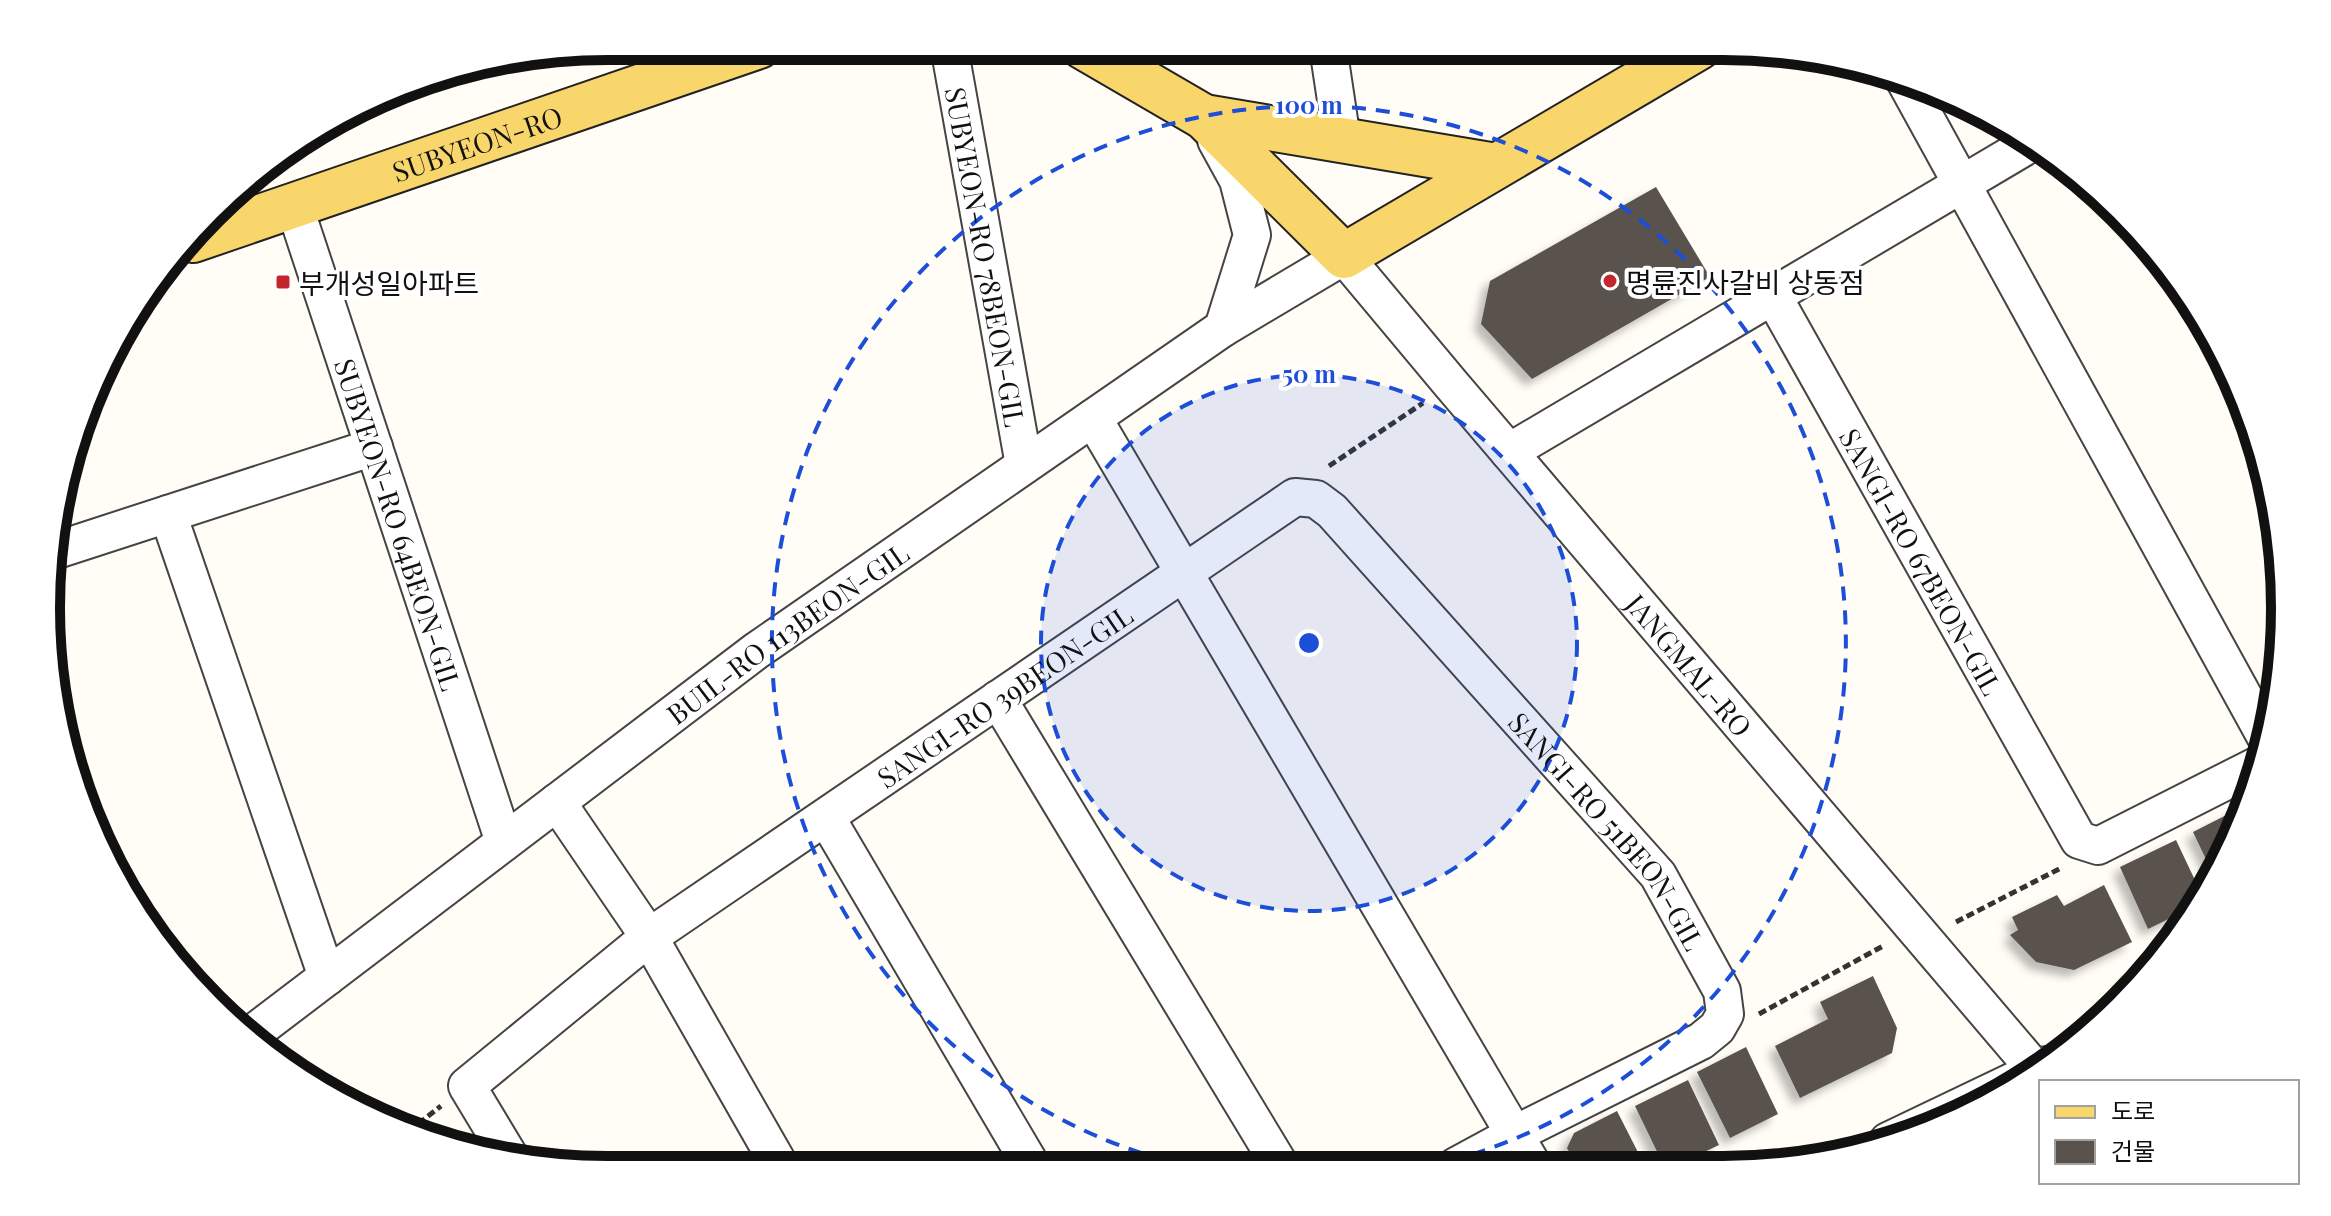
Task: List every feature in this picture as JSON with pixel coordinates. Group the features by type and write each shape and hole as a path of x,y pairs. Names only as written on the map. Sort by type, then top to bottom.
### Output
{"main road":[{"name":"SUBYEON-RO","path":"208,235 718,60"},
{"path":"1106,60 1204,117 1344,256 1677,60"},
{"path":"1204,117 1496,166"}],"street":[{"name":"SUBYEON-RO 78BEON-GIL","path":"952,60 1024,465"},
{"path":"1330,60 1342,140"},
{"path":"1912,94 2258,723"},
{"path":"1204,117 1238,180 1252,235 1223,328"},
{"path":"1509,452 2022,149"},
{"name":"SUBYEON-RO 64BEON-GIL","path":"294,205 504,842"},
{"name":"BUIL-RO 113BEON-GIL","path":"265,1035 327,977 756,651 1223,328 1344,256"},
{"name":"JANGMAL-RO","path":"1344,256 1920,933 2033,1060"},
{"name":"SANGI-RO 67BEON-GIL","path":"1773,296 2079,840"},
{"path":"1093,418 1527,1156"},
{"path":"64,548 374,447"},
{"name":"SANGI-RO 39BEON-GIL","path":"503,1145 467,1086 649,937 1183,572 1302,497"},
{"name":"SANGI-RO 51BEON-GIL","path":"1302,497 1316,499 1332,511 1658,875 1722,991 1725,1014 1717,1028"},
{"path":"168,514 327,977"},
{"path":"998,699 1274,1156"},
{"path":"2079,840 2098,846 2246,771"},
{"path":"557,802 649,937 774,1156"},
{"path":"826,817 1026,1156"},
{"path":"1474,1156 1701,1041 1717,1028"}],"path":[{"path":"1302,497 1324,469 1451,384"},
{"path":"1717,1028 1766,1012 1920,933 2063,866 2079,840"}],"building":[{"path":"1656,187 1710,277 1532,379 1481,324 1490,281"},
{"path":"2231,813 2208,863 2193,832"},
{"path":"2176,840 2197,884 2177,915 2148,929 2120,867"},
{"path":"2104,885 2132,942 2074,970 2036,962 2010,935 2018,930 2012,917 2057,895 2064,906"},
{"path":"1873,976 1897,1028 1892,1053 1800,1098 1775,1046 1828,1019 1820,1002"},
{"path":"1746,1047 1778,1114 1730,1138 1697,1072"},
{"path":"1688,1080 1719,1145 1696,1156 1659,1156 1635,1106"},
{"path":"1617,1111 1640,1156 1571,1156 1567,1148 1574,1133"}],"place":[{"name":"명륜진사갈비 상동점","path":"1610,281"},
{"name":"부개성일아파트","path":"283,282"}]}
